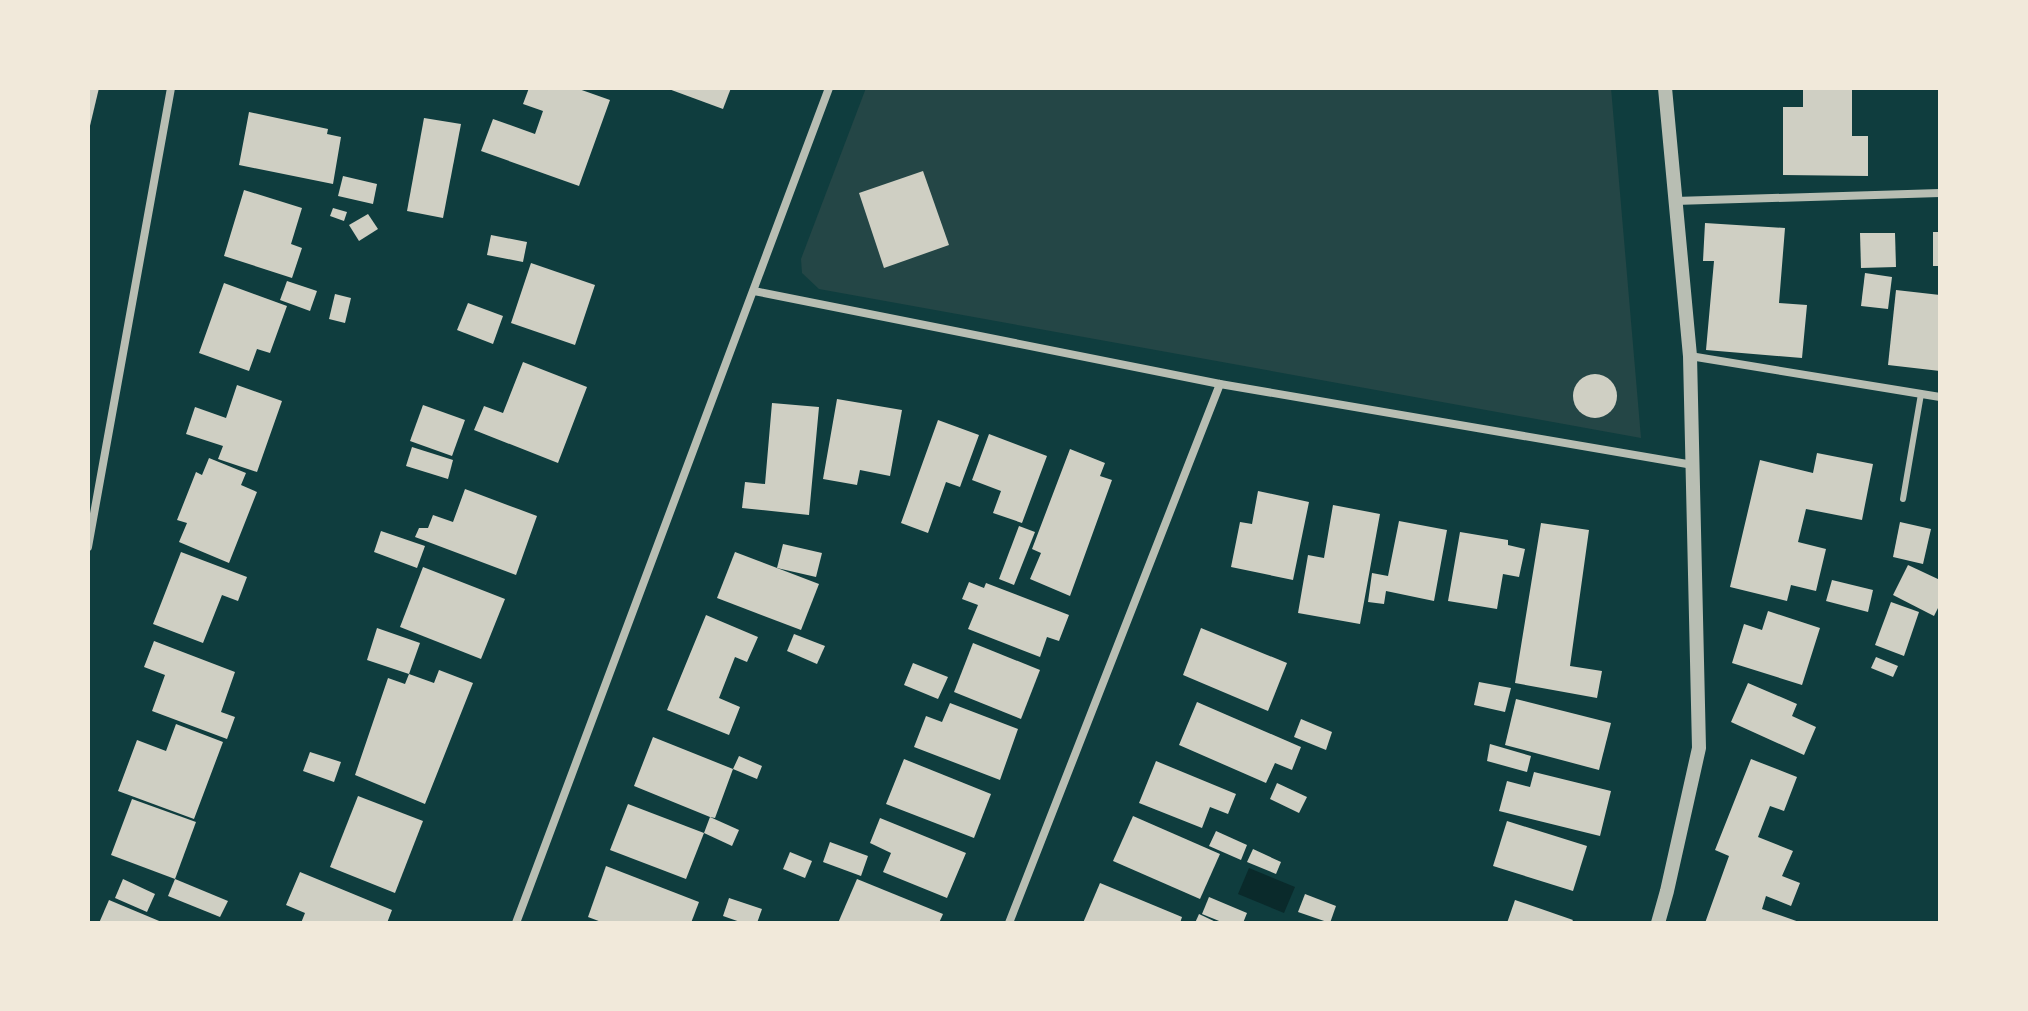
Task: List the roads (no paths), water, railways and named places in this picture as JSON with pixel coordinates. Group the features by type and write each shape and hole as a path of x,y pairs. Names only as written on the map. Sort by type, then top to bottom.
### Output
{"street":[{"path":"88,547 171,88"},
{"path":"516,923 829,88"},
{"path":"1658,923 1699,748 1690,356 1665,88"},
{"path":"1675,201 1940,193"},
{"path":"754,291 1220,384 1693,465"},
{"path":"1690,356 1940,397"},
{"path":"1009,923 1220,384"}],"lane":[{"path":"1903,499 1921,394"}]}
